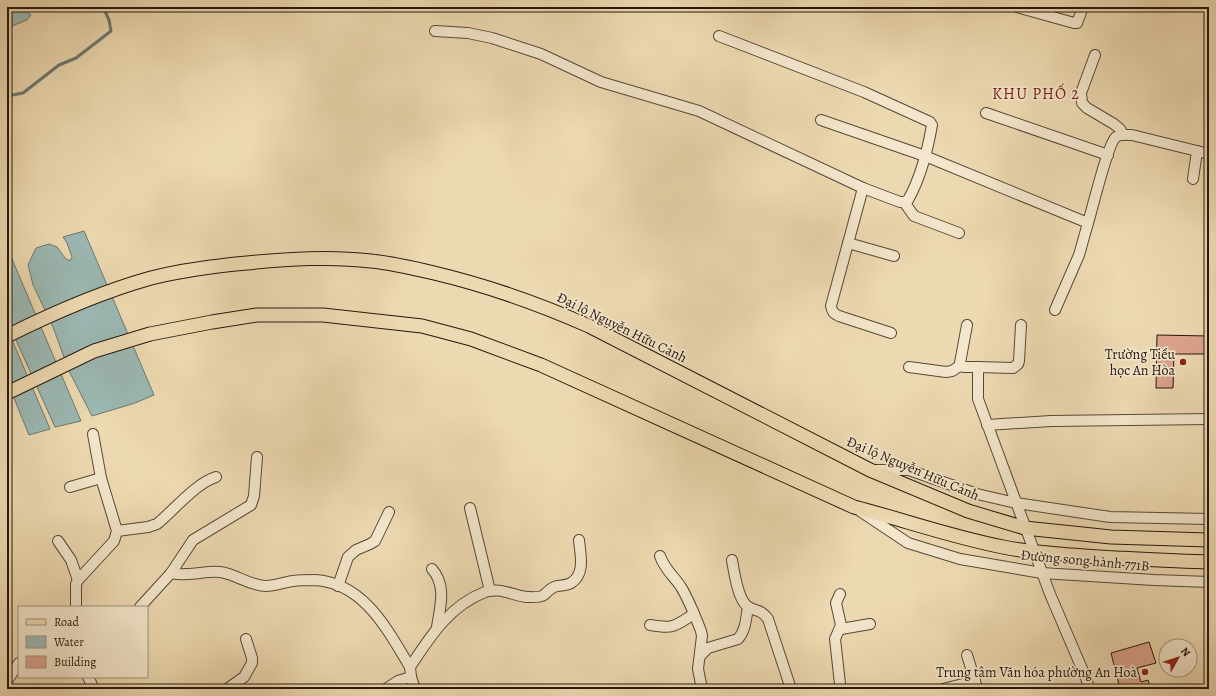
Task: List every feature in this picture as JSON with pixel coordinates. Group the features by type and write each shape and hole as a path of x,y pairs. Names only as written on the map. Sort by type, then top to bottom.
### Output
{"main road":[{"name":"Đại lộ Nguyễn Hữu Cảnh","path":"7,336 47,316 102,294 150,279 191,269 265,261 326,258 371,261 409,267 504,291 548,308 588,326 870,470 968,511 1025,528 1111,537 1209,540"},
{"path":"7,393 94,351 150,334 212,322 257,315 323,315 422,326 471,339 541,365 597,392 854,507 898,518 957,537 1034,552 1115,559 1209,562"}],"street":[{"path":"1017,7 1077,23 1083,7"},
{"path":"435,30 499,40 542,54 601,82 698,111 863,188 900,202 908,200 925,156 932,125 925,119 864,92 719,36"},
{"path":"1095,55 1081,93 1082,103 1087,108 1120,128 1123,135"},
{"path":"986,113 1108,155"},
{"path":"821,120 925,156 1088,223"},
{"path":"1055,310 1079,255 1108,155 1112,143 1116,137 1132,135 1209,154"},
{"path":"1193,179 1197,151"},
{"path":"863,188 831,306 835,314 839,316 891,333"},
{"path":"904,202 914,216 959,233"},
{"path":"848,243 894,256"},
{"path":"961,365 960,363 967,325"},
{"path":"961,365 963,367 1013,368 1019,361 1021,325"},
{"path":"909,367 946,372 952,371 961,365"},
{"path":"978,367 978,399 1042,574 1086,678 1089,689"},
{"path":"987,425 1059,421 1209,419"},
{"path":"76,606 76,584 78,580 114,541 117,531 101,478 93,434"},
{"path":"141,606 171,573 192,540 251,505 254,496 257,457"},
{"path":"870,470 910,470 977,494 1016,503 1110,517 1209,519"},
{"path":"117,531 148,527 156,524 199,486 209,479 216,477"},
{"path":"70,487 101,478"},
{"name":"Đường song hành 771B","path":"854,507 908,543 960,559 1042,574 1209,582"},
{"path":"470,508 490,591"},
{"path":"338,586 348,557 356,550 375,541 389,512"},
{"path":"386,689 411,672 437,627 457,607 481,594 490,591 503,590 528,597 542,596 553,588 574,581 582,564 579,540"},
{"path":"58,541 71,560 78,580"},
{"path":"660,556 664,566 674,576 682,588 702,636 698,669 702,689"},
{"path":"732,560 738,588 744,602 748,607 760,611 768,619 791,689"},
{"path":"432,569 438,579 442,595 437,627"},
{"path":"171,573 186,574 198,572 219,572 232,575 257,585 267,586 295,580 315,580 331,583 356,594 368,604 384,624 411,672 415,689"},
{"path":"839,689 840,684 835,639 841,625 836,603 840,594"},
{"path":"700,656 708,648 738,638 742,635 748,607"},
{"path":"650,625 667,628 672,627 694,614"},
{"path":"840,629 870,624"},
{"path":"227,689 244,677 252,663 252,658 246,639"},
{"path":"943,689 976,685 967,655"},
{"path":"7,681 18,664"},
{"path":"88,678 94,689"}],"water":[{"path":"7,7 19,7 31,15 27,20 7,28"},
{"path":"84,231 154,395 135,403 92,416 69,371 53,327 33,285 28,265 36,248 49,244 57,247 65,258 70,261 72,257 63,237"},
{"path":"12,259 81,421 55,427 7,320 7,315 9,312 7,311 7,261"},
{"path":"7,328 50,429 29,435 7,381"}],"building":[{"path":"1157,335 1209,336 1209,354 1174,354 1173,388 1156,388"},
{"path":"1149,642 1156,663 1137,668 1141,682 1148,680 1151,689 1120,689 1111,653"}],"waterway":[{"path":"7,96 23,93 59,65 76,58 111,31 109,20 103,7"}],"place":[{"name":"Trường Tiểu học An Hòa","path":"1183,362"},
{"name":"Trung tâm Văn hóa phường An Hoà","path":"1145,672"}],"district":[{"name":"KHU PHỐ 2","path":"1036,93"}]}
